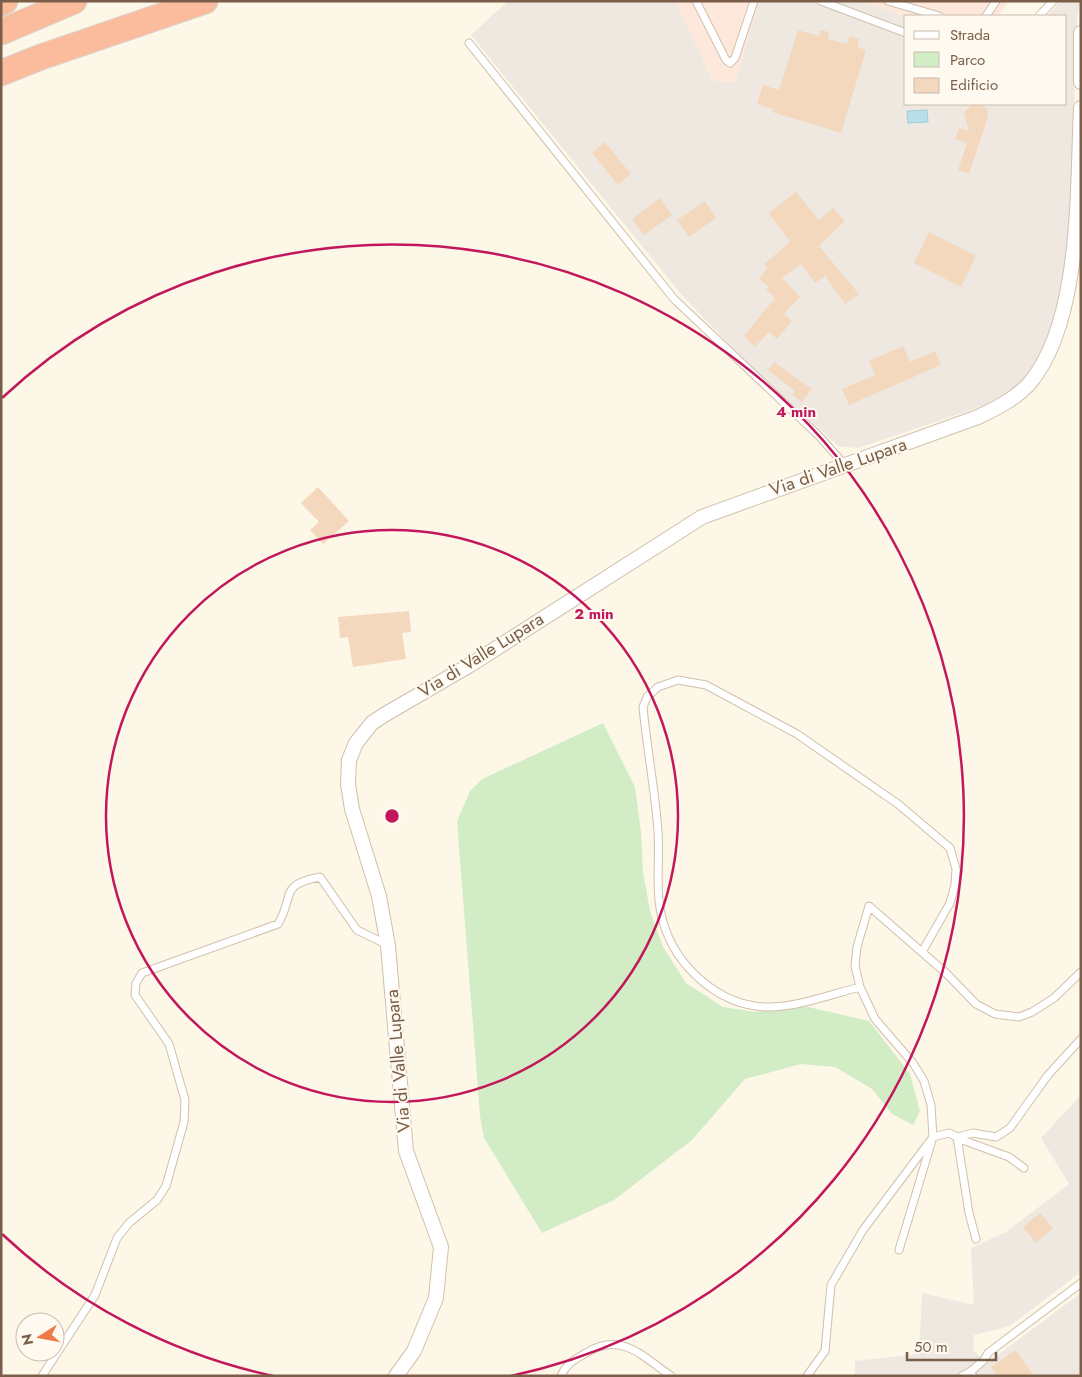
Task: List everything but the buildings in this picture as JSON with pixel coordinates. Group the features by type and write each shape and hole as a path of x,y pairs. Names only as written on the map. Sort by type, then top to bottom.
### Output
{"highway":[{"path":"1,3 5,1"},
{"path":"1,32 74,1"},
{"path":"1,73 40,57 205,1"}],"street":[{"path":"1081,33 1081,82"},
{"name":"Via di Valle Lupara","path":"396,1376 414,1351 436,1298 441,1247 406,1151 388,946 379,896 352,809 348,784 349,760 356,743 364,732 384,715 470,665 692,522 726,506 998,408 1025,389 1037,374 1056,340 1068,293 1075,234 1081,108"}],"lane":[{"path":"696,1 726,60 730,63 734,58 754,1"},
{"path":"821,1 904,32"},
{"path":"888,1 936,15"},
{"path":"987,15 996,1"},
{"path":"1040,15 1053,1"},
{"path":"469,43 674,299 819,436 844,464"},
{"path":"860,987 770,1007 738,1001 717,992 694,975 673,950 662,918 658,885 658,832 643,708 647,697 658,688 678,680 706,685 796,734 898,804 950,848 956,869 955,884 950,903 922,952"},
{"path":"42,1376 95,1295 117,1238 129,1223 157,1200 166,1186 184,1122 185,1100 169,1044 135,995 136,983 142,973 278,924 289,889 303,880 320,876 357,930 388,946"},
{"path":"899,1250 933,1137 931,1105 924,1081 913,1063 875,1019 860,987 855,966 857,947 870,906 922,952 976,1004 995,1014 1020,1017 1032,1012 1054,998 1081,972"},
{"path":"957,1137 973,1133 996,1137 1010,1128 1048,1075 1081,1039"},
{"path":"807,1376 826,1351 831,1285 862,1230 933,1137 949,1133 1009,1157 1024,1168"},
{"path":"957,1137 969,1213 976,1240"},
{"path":"962,1376 972,1374 988,1352 1081,1283"},
{"path":"561,1376 567,1364 599,1345 627,1346 671,1376"}],"shaded area":[{"path":"508,1 675,1 712,80 735,82 760,1 860,1 904,16 904,105 1067,105 1067,15 1048,15 1061,1 1080,1 1077,17 1070,233 1063,295 1052,333 1034,370 1026,380 986,405 858,448 838,446 743,359 680,293 471,35"},
{"path":"674,1 760,1 735,82 712,80"},
{"path":"860,1 1009,1 999,15 904,16"},
{"path":"1081,1095 1081,1272 1010,1326 974,1335 973,1350 987,1363 1081,1293 1081,1376 855,1376 855,1361 919,1354 922,1293 974,1305 971,1248 1006,1232 1069,1184 1041,1138"}],"green space":[{"path":"603,723 635,787 641,832 643,872 650,911 663,947 686,983 723,1007 756,1012 804,1006 869,1021 910,1074 920,1111 913,1125 892,1114 872,1089 835,1067 801,1064 745,1079 692,1140 614,1200 542,1233 484,1138 480,1116 457,821 470,791 482,779"}],"water":[{"path":"927,110 928,122 908,123 907,111"}]}
